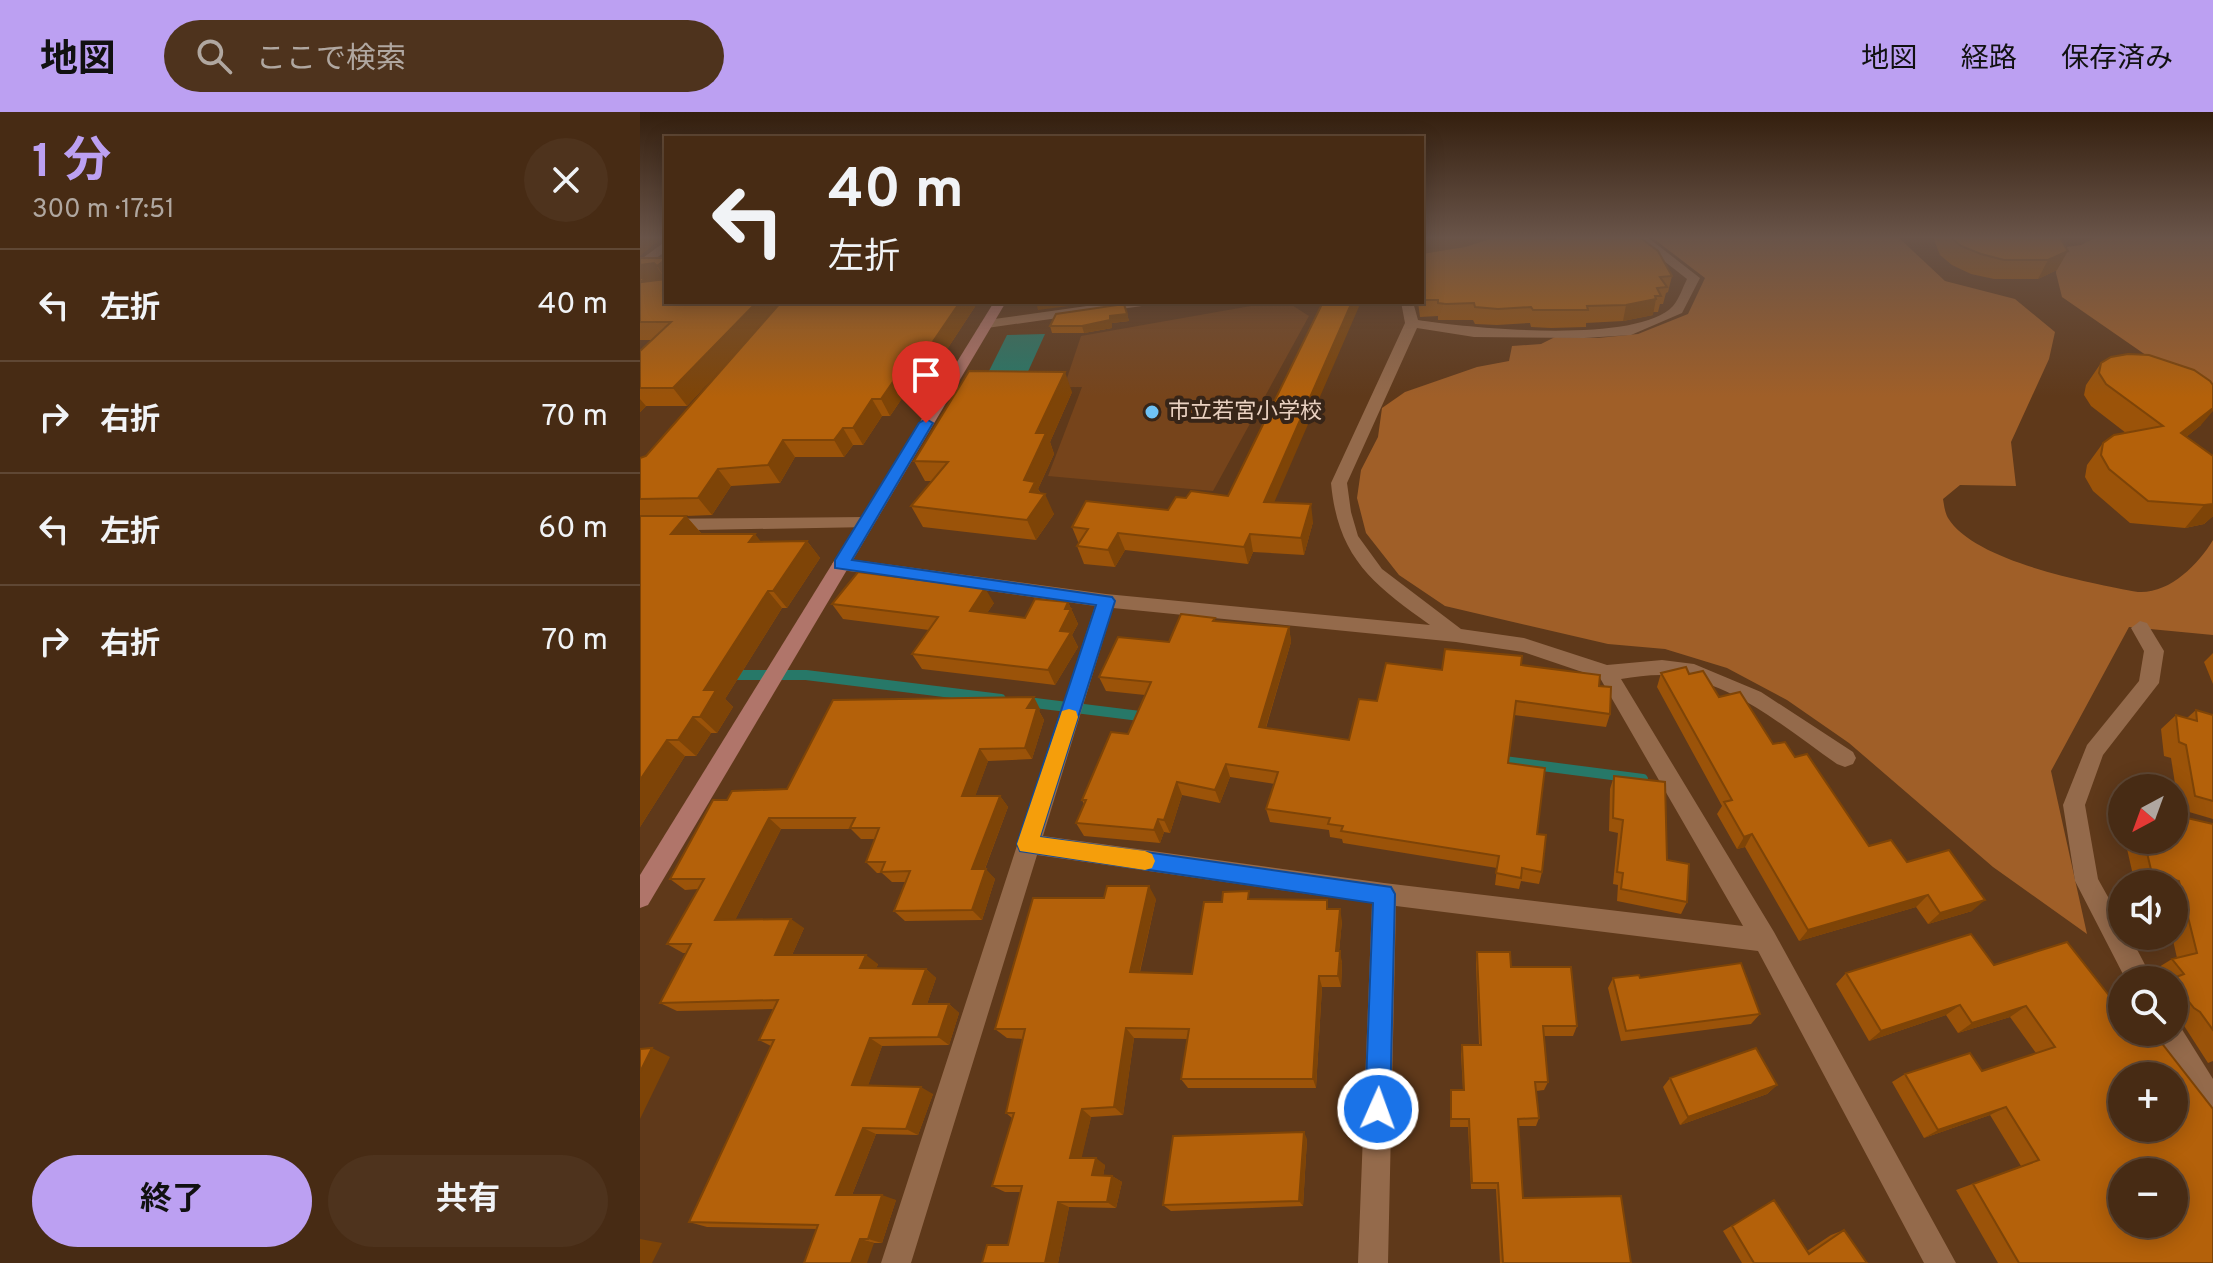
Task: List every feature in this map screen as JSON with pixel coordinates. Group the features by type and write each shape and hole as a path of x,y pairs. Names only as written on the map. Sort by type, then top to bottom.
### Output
{"street":[{"path":"1412,323 1474,333 1584,334 1631,331 1677,310 1688,290"},
{"path":"640,897 999,304"},
{"path":"987,324 1128,304"},
{"path":"1407,304 1412,323 1339,483 1339,509 1357,553 1378,578 1456,635"},
{"path":"640,525 865,523"},
{"path":"841,564 1106,601 1456,635 1524,645 1607,673 1646,667 1692,671 1733,688 1802,728 1845,758"},
{"path":"896,1263 1106,601"},
{"path":"2133,966 2087,881 2074,805 2094,751 2149,683 2154,651 2140,628"},
{"path":"1607,673 1765,940 1941,1263"},
{"path":"1028,844 1384,894 1765,940"},
{"path":"1373,1263 1384,894"},
{"path":"2177,1046 2213,1105"}],"shaded area":[{"path":"1699,290 1979,290 2015,299 2055,332 2049,359 2011,442 2016,486 1960,485 1943,499 1948,518 1982,547 2007,558 2064,576 2138,592 2161,588 2182,576 2213,540 2213,635 2129,627 2051,771 2087,934 1993,867 1849,743 1787,700 1727,668 1665,649 1608,644 1445,606 1399,575 1366,533 1357,498 1361,470 1378,437 1382,408 1405,392 1477,367 1509,361 1512,346 1541,344 1555,337 1598,338 1638,334 1688,314"},
{"path":"2060,290 2213,290 2213,411 2211,388 2166,369 2062,297"},
{"path":"1263,304 1290,304 1309,316 1213,491 1048,476 1082,387 1064,387 1081,336"}],"water":[{"path":"1045,334 1026,376 986,377 1007,335"}],"building":[{"path":"640,290 664,290 664,304 755,304 673,388 640,388 640,351 671,322 640,322"},
{"path":"1424,290 1658,290 1661,296 1626,305 1587,306 1588,310 1498,309 1475,307 1474,303 1438,303 1438,300 1424,300"},
{"path":"779,304 959,304 932,343 920,343 881,399 872,399 853,428 843,428 834,440 783,440 768,465 718,469 698,498 640,499 640,458 646,456"},
{"path":"1124,304 1127,314 1110,316 1110,320 1082,326 1050,326 1056,314"},
{"path":"1322,304 1351,304 1264,502 1311,504 1301,538 1250,534 1244,547 1118,533 1108,550 1077,546 1088,529 1072,527 1086,501 1168,510 1176,497 1186,498 1191,491 1228,496"},
{"path":"2149,355 2194,370 2213,385 2213,408 2181,433 2213,456 2213,504 2148,501 2109,469 2101,455 2103,443 2114,435 2163,426 2106,384 2099,373 2101,363 2111,357"},
{"path":"969,371 1065,372 1036,433 1046,433 1024,480 1035,482 1030,492 1045,494 1027,520 911,506 948,462 914,461"},
{"path":"640,516 686,516 671,534 755,534 749,542 807,541 773,591 768,591 704,690 716,690 700,717 693,717 678,740 667,740 640,780"},
{"path":"858,572 985,588 970,611 1025,618 1035,599 1068,602 1065,609 1071,609 1060,631 1071,632 1048,670 912,654 938,617 832,604"},
{"path":"1181,614 1215,618 1213,621 1289,627 1259,727 1349,740 1359,699 1377,701 1386,663 1442,670 1445,649 1522,656 1521,665 1600,675 1599,686 1611,687 1610,714 1516,701 1508,763 1545,768 1537,834 1546,835 1542,872 1522,868 1521,878 1496,873 1499,856 1341,831 1343,826 1328,824 1330,818 1266,809 1278,772 1226,764 1215,790 1177,782 1164,820 1158,819 1154,830 1076,823 1086,800 1082,800 1111,732 1128,734 1151,682 1099,677 1118,637 1169,642"},
{"path":"1686,667 1689,674 1703,671 1719,697 1740,692 1773,744 1785,742 1795,757 1807,754 1869,846 1891,840 1907,862 1949,850 1985,900 1940,913 1928,895 1808,930 1752,834 1744,837 1724,802 1732,800 1661,673"},
{"path":"1034,697 1027,708 1037,708 1025,748 980,749 962,796 1000,796 972,869 986,869 972,910 894,911 910,871 881,872 885,862 866,862 879,828 850,828 855,818 769,818 715,920 791,919 775,955 866,955 860,968 926,969 913,1004 949,1004 938,1037 870,1038 852,1085 921,1087 906,1129 863,1128 836,1195 882,1195 868,1239 860,1239 851,1263 804,1263 818,1225 689,1222 774,1040 759,1040 778,1000 660,1003 691,944 667,944 704,879 670,879 713,800 727,800 732,791 787,789 833,700"},
{"path":"2196,710 2213,715 2213,801 2195,796 2186,745 2179,742 2176,715 2197,721"},
{"path":"1614,776 1665,782 1667,860 1689,864 1687,902 1621,889 1623,873 1617,872 1623,820 1613,818"},
{"path":"2188,818 2213,824 2213,1030 2188,1000 2188,966 2178,966 2172,959 2197,953 2188,917 2188,870 2151,870 2147,854 2188,854"},
{"path":"1107,886 1149,886 1130,972 1192,974 1204,902 1222,902 1223,892 1249,891 1248,899 1327,900 1327,909 1340,909 1336,951 1340,951 1338,976 1319,976 1313,1079 1181,1079 1189,1029 1126,1028 1114,1107 1082,1109 1070,1158 1096,1158 1092,1175 1112,1176 1107,1202 1058,1202 1045,1263 982,1263 987,1245 1008,1245 1022,1186 992,1186 1014,1113 1006,1113 1025,1029 995,1029 1033,898 1104,898"},
{"path":"1971,934 1994,965 2067,942 2108,994 2108,1046 2164,1046 2176,1062 2108,1062 2108,1142 2188,1142 2188,1077 2213,1109 2213,1263 2019,1263 1973,1184 2039,1160 2006,1107 1938,1130 1905,1074 1970,1053 1982,1071 2055,1047 2026,1006 1972,1023 1960,1005 1881,1031 1846,973"},
{"path":"1477,952 1510,952 1511,967 1571,967 1577,1026 1543,1026 1548,1082 1535,1082 1539,1118 1518,1119 1523,1198 1621,1196 1631,1263 1503,1263 1498,1183 1472,1183 1469,1119 1451,1119 1451,1090 1464,1090 1462,1045 1481,1045"},
{"path":"1741,963 1760,1014 1626,1031 1613,978 1639,975 1640,978"},
{"path":"652,1048 640,1072 640,1049"},
{"path":"1756,1048 1777,1085 1688,1117 1670,1078"},
{"path":"1304,1132 1299,1201 1163,1205 1173,1136"},
{"path":"1774,1200 1809,1254 1844,1230 1867,1263 1754,1263 1732,1226"}],"waterway":[{"path":"729,675 806,675 1001,699"},
{"path":"1027,702 1148,717"},
{"path":"1496,760 1643,779"}],"slow traffic":[{"path":"1069,717 1028,844 1145,861"}],"place":[{"name":"市立若宮小学校","path":"1152,412"}],"route":[{"path":"926,423 841,564 1106,601 1028,844 1384,894 1378,1109"}]}
